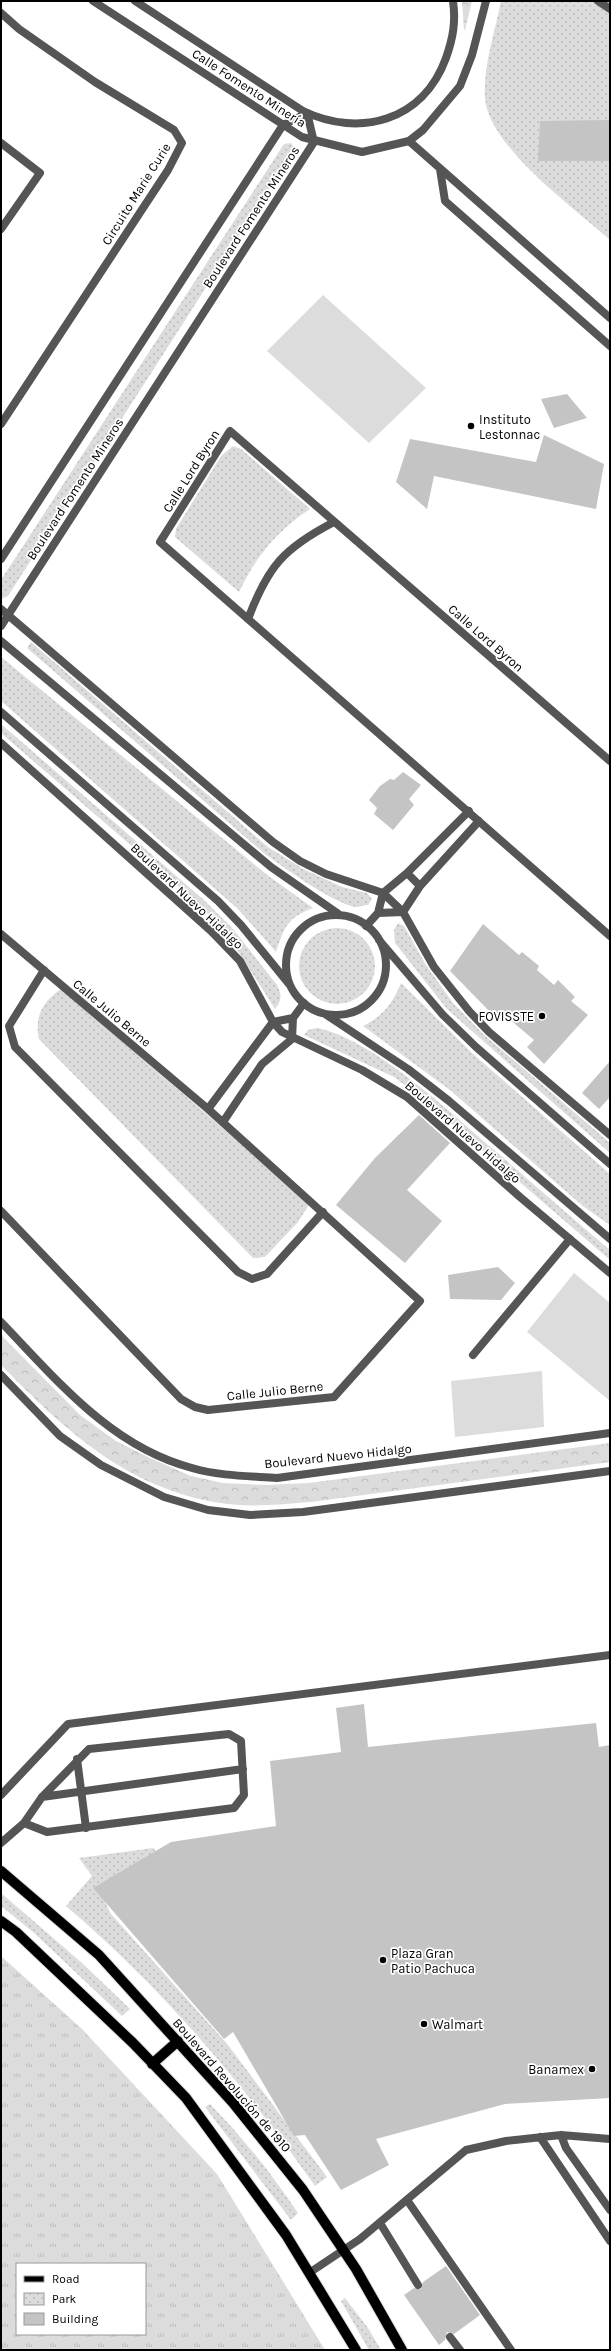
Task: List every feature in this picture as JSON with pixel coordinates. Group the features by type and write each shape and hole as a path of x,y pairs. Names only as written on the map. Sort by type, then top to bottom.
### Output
{"main road":[{"name":"Boulevard Revolución de 1910","path":"1,1872 99,1955 234,2104 303,2190 344,2250 402,2350"},
{"path":"1,1921 27,1943 152,2064 190,2104 286,2235 356,2350"},
{"path":"152,2064 178,2041"}],"street":[{"name":"Calle Fomento Minería","path":"93,1 302,137 314,142 362,152 409,141 423,130 460,86 472,55 486,1"},
{"name":"Calle Fomento Minería","path":"134,1 307,113 327,121 356,124 389,118 408,109 422,97 442,68 454,31 453,1"},
{"path":"598,1 610,9"},
{"name":"Circuito Marie Curie","path":"1,13 19,30 95,82 174,130 182,143 168,170 1,424"},
{"name":"Boulevard Fomento Mineros","path":"1,559 283,125 307,113 314,142 1,626"},
{"path":"409,141 610,318"},
{"path":"1,143 40,173 1,229"},
{"path":"440,169 445,201 610,346"},
{"name":"Calle Lord Byron","path":"610,761 230,431 160,542 610,936"},
{"path":"248,619 260,587 280,559 305,537 334,522"},
{"path":"1,609 273,842 300,861 326,874 383,893 403,912 434,967 469,1011 489,1032 610,1135"},
{"path":"1,641 271,867 340,915"},
{"name":"Boulevard Nuevo Hidalgo","path":"1,712 218,902 241,925 289,984"},
{"name":"Boulevard Nuevo Hidalgo","path":"1,743 211,931 240,962 273,1022 282,1032 292,1039 362,1070 407,1097 610,1273"},
{"path":"366,926 378,913 383,893 408,873 469,812"},
{"path":"403,912 420,886 479,821"},
{"path":"408,873 420,886"},
{"path":"378,913 403,912"},
{"path":"379,940 383,949 385,968 382,982 370,1002 354,1012 344,1014 325,1014 304,1003 289,984 286,957 298,932 305,926 322,917 340,915 349,917 366,926 379,940 443,1015 476,1047 610,1164"},
{"name":"Calle Julio Berne","path":"1,934 223,1122 420,1301 334,1397 208,1410 195,1407 181,1399 1,1211"},
{"path":"44,970 9,1026 15,1046 238,1272 252,1279 267,1274 323,1212"},
{"path":"223,1122 262,1064 292,1039 293,1018 304,1003"},
{"name":"Boulevard Nuevo Hidalgo","path":"325,1014 408,1069 450,1101 610,1239"},
{"path":"208,1109 240,1064 250,1054 273,1022 293,1018"},
{"path":"250,1054 262,1064"},
{"path":"473,1355 570,1239"},
{"name":"Boulevard Nuevo Hidalgo","path":"1,1322 84,1407 126,1439 160,1457 192,1468 235,1476 277,1478 610,1433"},
{"path":"1,1375 60,1436 101,1465 164,1497 208,1510 250,1514 303,1512 610,1471"},
{"path":"1,1795 68,1724 610,1656"},
{"path":"1,1843 24,1823 42,1797 77,1759 89,1749 229,1734 241,1742 244,1795 234,1808 48,1832 24,1823"},
{"path":"77,1759 86,1828"},
{"path":"42,1797 82,1790 243,1769"},
{"path":"309,2273 344,2250 380,2223 466,2150 506,2140 561,2135 610,2139"},
{"path":"561,2135 566,2148 610,2210"},
{"path":"540,2137 610,2241"},
{"path":"407,2200 511,2350"},
{"path":"380,2223 418,2285"},
{"path":"450,2337 460,2350"}],"green space":[{"path":"462,1 472,1 465,30 464,30"},
{"path":"501,1 610,1 610,240 556,194 517,156 501,136 490,117 485,98 486,74"},
{"path":"291,143 294,147 293,152 8,596 1,599 1,580 284,144"},
{"path":"323,295 426,388 369,443 267,351"},
{"path":"233,446 241,449 310,509 298,517 278,535 260,555 239,592 175,537 176,529 221,456"},
{"path":"31,642 268,847 303,869 342,887 367,893 372,899 368,905 356,907 334,899 296,876 265,854 27,648"},
{"path":"1,657 266,874 313,908 292,919 285,929 276,952 238,909 1,701"},
{"path":"1,724 204,900 233,929 277,985 280,992 280,997 279,1003 275,1009 231,940 201,906 1,733"},
{"path":"398,923 404,926 426,965 453,1003 482,1033 610,1143 610,1153 447,1009 395,943 394,930"},
{"path":"329,928 345,928 358,934 369,945 375,958 373,981 358,998 345,1004 329,1004 316,998 301,981 299,974 299,958 305,945 322,930"},
{"path":"401,983 472,1053 610,1174 610,1225 584,1207 450,1090 363,1026 376,1018 391,1003"},
{"path":"61,989 310,1203 298,1222 265,1257 253,1258 39,1039 38,1024 41,1010 49,999"},
{"path":"317,1028 338,1034 360,1045 384,1060 430,1095 610,1250 610,1260 422,1098 394,1077 304,1035 308,1030"},
{"path":"574,1273 610,1303 610,1401 527,1332"},
{"path":"1,1335 80,1415 116,1441 191,1476 223,1483 266,1485 309,1483 610,1443 610,1462 311,1502 277,1505 220,1503 186,1495 155,1484 126,1470 99,1453 49,1412 1,1365"},
{"path":"542,1371 544,1427 455,1437 451,1381"},
{"path":"153,1848 158,1853 100,1892 111,1914 228,2045 327,2177 315,2186 259,2110 230,2074 168,2003 135,1969 66,1906 92,1876 79,1858"},
{"path":"1,1893 82,1963 130,2009 122,2016 33,1932 1,1906"},
{"path":"1,1956 82,2029 217,2174 325,2350 1,2350"},
{"path":"210,2104 246,2143 288,2198 298,2213 291,2220 205,2107"},
{"path":"345,2298 368,2328 381,2350 369,2350 341,2301"}],"building":[{"path":"610,120 610,161 538,161 540,121"},
{"path":"567,394 587,418 554,428 541,399"},
{"path":"544,435 604,464 596,509 434,476 427,509 396,482 410,439 536,462"},
{"path":"403,772 421,785 409,799 414,805 393,830 374,814 377,808 369,800 380,786 390,779 394,780"},
{"path":"483,924 519,955 522,952 539,966 537,970 554,985 558,980 575,997 571,1001 588,1015 544,1064 527,1047 534,1040 501,1012 496,1018 450,971"},
{"path":"610,1061 610,1097 599,1109 582,1093"},
{"path":"419,1115 450,1143 407,1190 442,1221 405,1263 336,1205 375,1158"},
{"path":"498,1267 515,1283 501,1300 450,1299 448,1275"},
{"name":"Plaza Gran Patio Pachuca","path":"364,1704 368,1747 596,1723 599,1747 610,1745 610,2098 505,2104 376,2139 389,2165 341,2190 305,2135 294,2136 233,2032 224,2039 93,1888 171,1842 276,1826 270,1761 341,1752 336,1708"},
{"path":"446,2266 480,2315 454,2334 447,2332 445,2340 439,2345 404,2295 414,2288 421,2289 423,2282"}],"place":[{"name":"Instituto Lestonnac","path":"471,426"},
{"name":"FOVISSTE","path":"542,1016"},
{"name":"Plaza Gran Patio Pachuca","path":"383,1960"},
{"name":"Walmart","path":"424,2024"},
{"name":"Banamex","path":"592,2069"}]}
